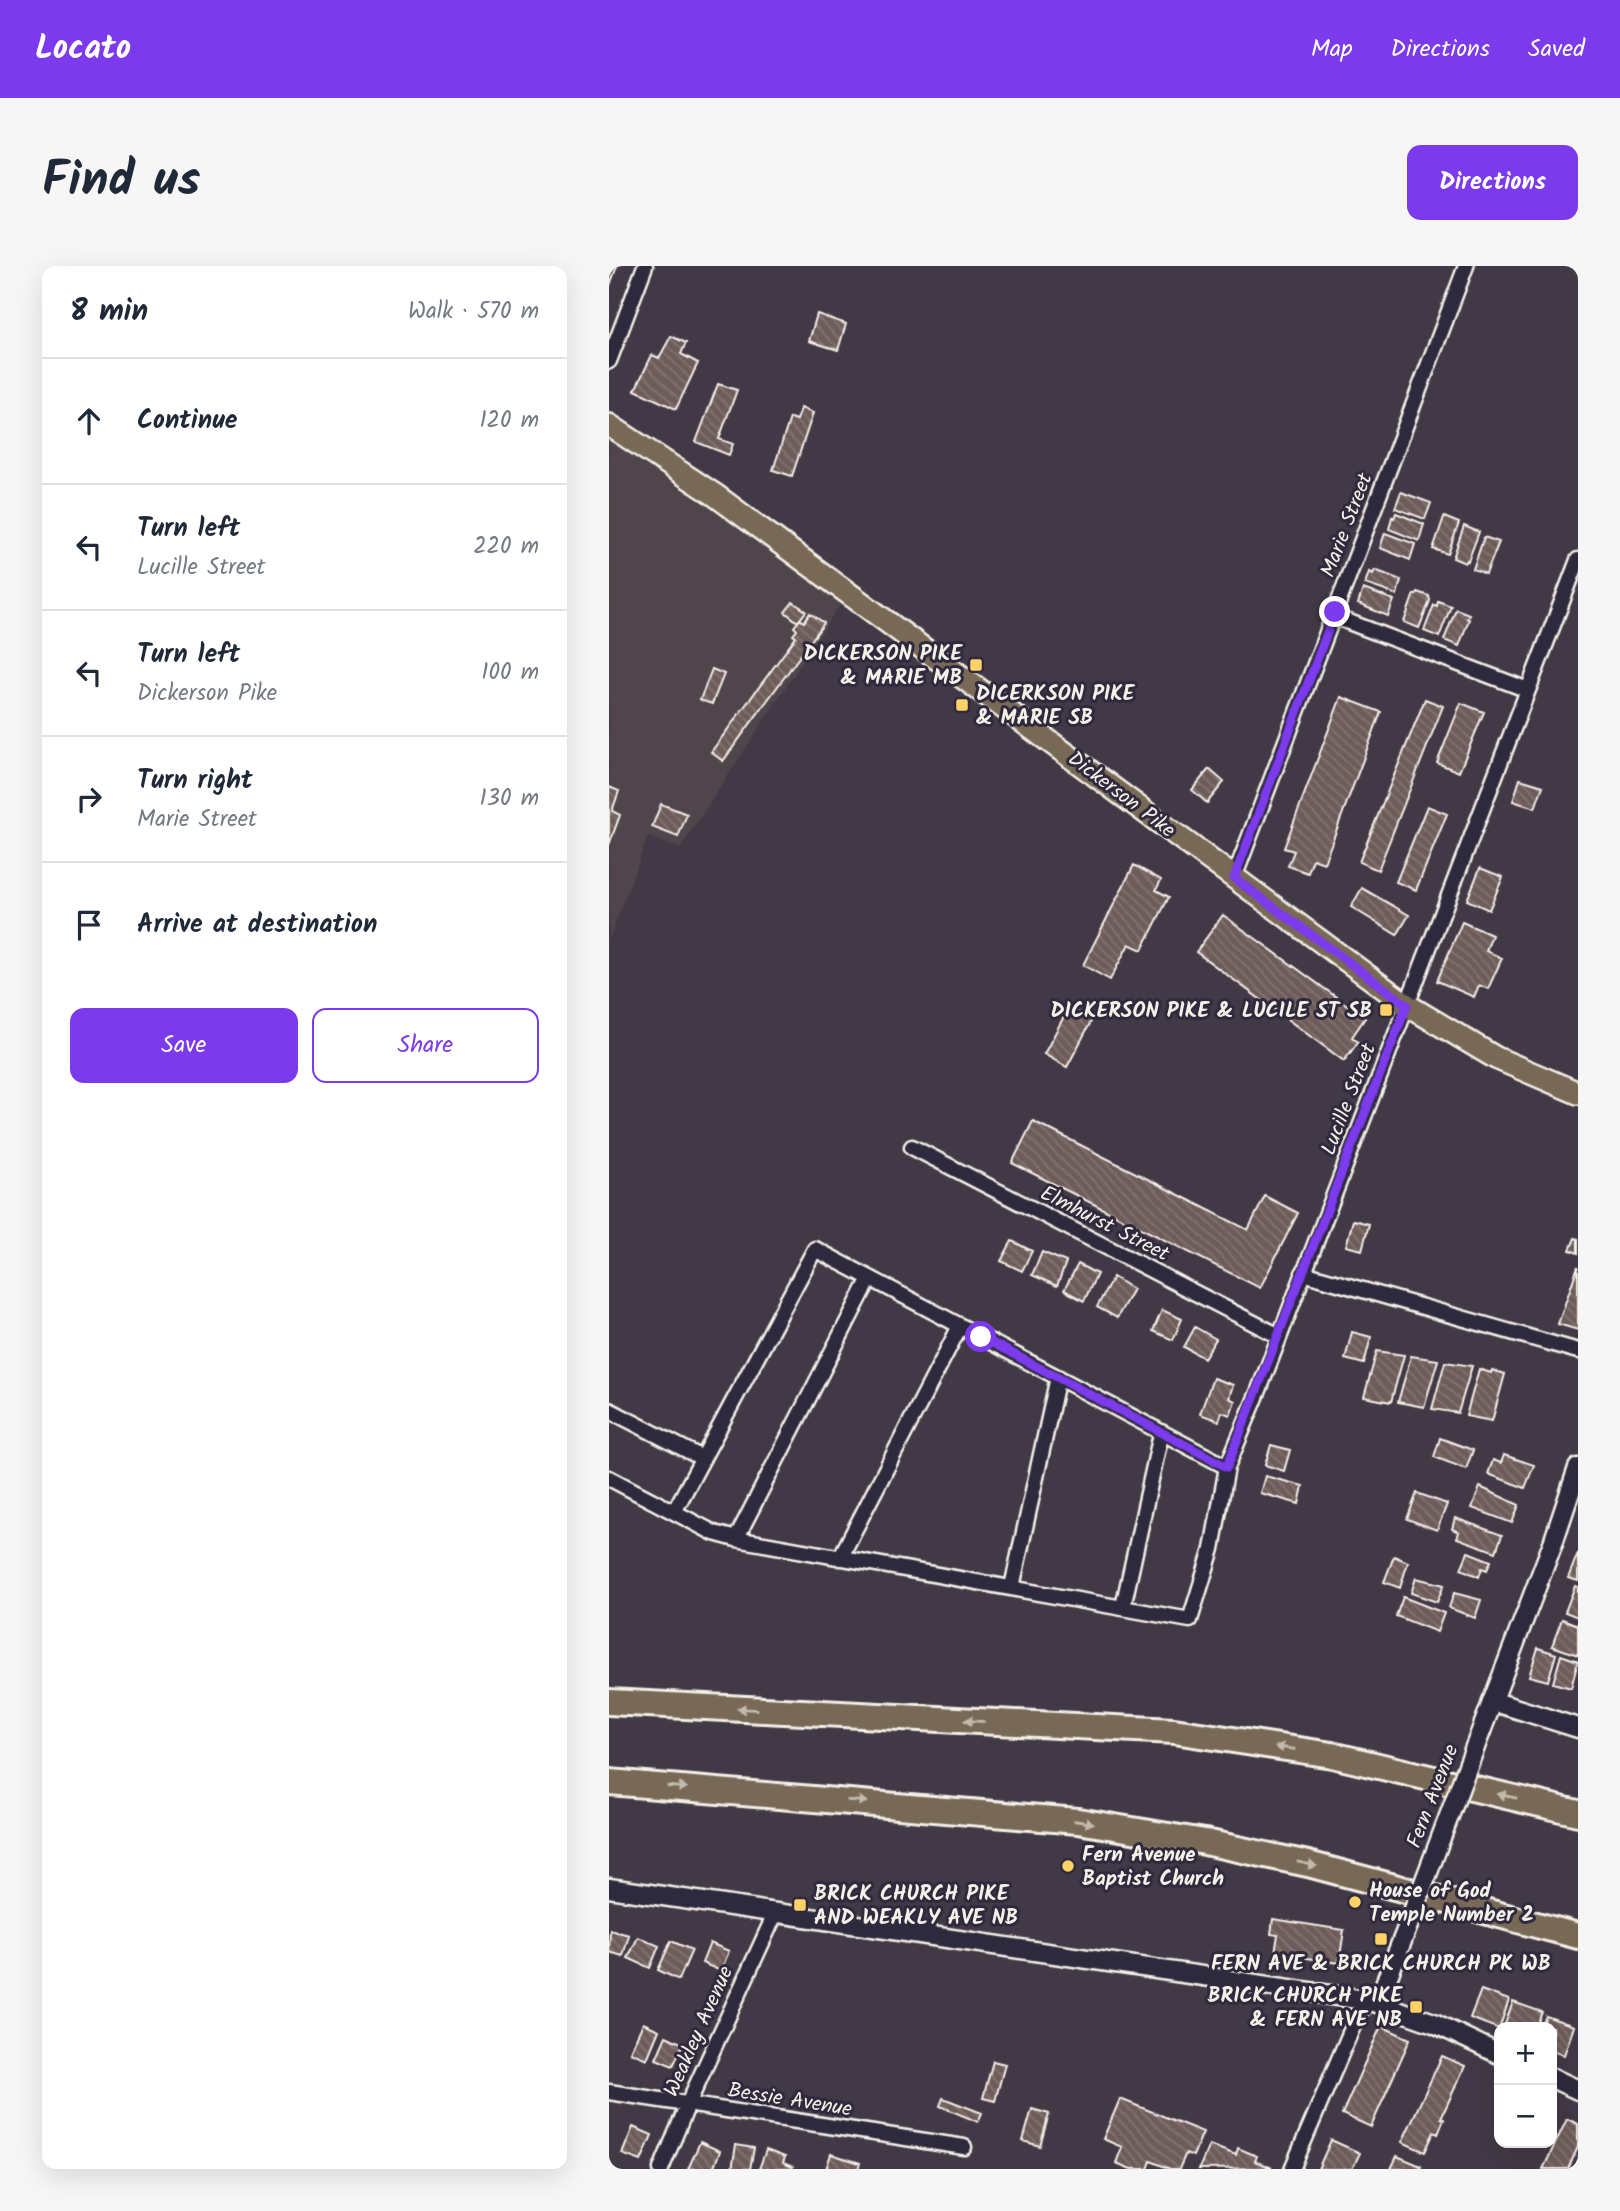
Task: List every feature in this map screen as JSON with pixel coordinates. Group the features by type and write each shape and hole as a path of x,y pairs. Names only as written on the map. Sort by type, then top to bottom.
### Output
{"highway":[{"path":"609,1702 1174,1731 1332,1755 1577,1812"},
{"path":"609,1782 1078,1821 1205,1842 1308,1864 1578,1936"}],"main road":[{"name":"Dickerson Pike","path":"609,425 716,495 1407,1005 1496,1058 1578,1093"}],"street":[{"path":"609,361 645,266"},
{"name":"Marie Street","path":"1234,878 1466,266"},
{"name":"Lucille Street","path":"1123,1606 1190,1620 1212,1549 1227,1467 1578,560"},
{"path":"1333,616 1528,690"},
{"name":"Elmhurst Street","path":"912,1147 1279,1336"},
{"path":"674,1512 815,1249 1227,1467"},
{"path":"1303,1273 1578,1351"},
{"path":"736,1539 870,1278"},
{"path":"840,1558 960,1326"},
{"path":"1012,1587 1058,1377"},
{"path":"609,1410 702,1458"},
{"path":"609,1478 714,1533 736,1539 1123,1606 1161,1434"},
{"name":"Fern Avenue","path":"1292,2169 1359,2012 1383,1989 1556,1535 1578,1468"},
{"path":"1492,1701 1578,1728"},
{"path":"609,1888 1371,2001 1434,2024 1494,2051"},
{"name":"Weakley Avenue","path":"661,2169 776,1912"},
{"path":"1557,2080 1578,2090"},
{"name":"Bessie Avenue","path":"609,2092 964,2147"}],"shaded area":[{"path":"609,425 848,592 680,849 648,837 609,940"}],"building":[{"path":"609,266 617,266 609,288"},
{"path":"817,314 846,324 838,350 809,341"},
{"path":"671,336 686,343 681,354 698,363 676,409 635,390 652,355 659,358"},
{"path":"718,384 737,390 719,439 733,444 729,455 696,442"},
{"path":"801,408 813,413 792,476 773,470 790,418 797,420"},
{"path":"1401,492 1431,503 1425,519 1395,508"},
{"path":"1396,513 1424,524 1419,541 1389,529"},
{"path":"1444,517 1459,523 1448,554 1433,549"},
{"path":"1464,526 1479,532 1465,563 1453,558"},
{"path":"1385,533 1415,544 1410,560 1380,548"},
{"path":"1484,537 1499,542 1486,574 1473,569"},
{"path":"1375,570 1401,580 1397,595 1365,584 1369,572 1373,574"},
{"path":"1363,589 1394,600 1388,616 1358,604"},
{"path":"1417,592 1429,596 1430,601 1419,628 1404,622"},
{"path":"1438,601 1451,606 1439,637 1424,631"},
{"path":"793,602 806,611 798,622 785,612"},
{"path":"1456,609 1469,614 1459,646 1444,640"},
{"path":"810,613 824,623 723,761 711,752 796,637 793,635 797,630 794,627 800,619 804,622"},
{"path":"712,669 724,674 712,704 700,700"},
{"path":"1341,697 1381,712 1324,863 1313,859 1308,873 1288,866 1294,851 1284,848"},
{"path":"1425,699 1443,706 1378,870 1359,862"},
{"path":"1461,703 1484,712 1459,772 1437,763"},
{"path":"1209,769 1224,782 1207,803 1192,790"},
{"path":"1520,779 1543,786 1535,808 1513,801"},
{"path":"609,787 619,791 612,811 620,815 609,845"},
{"path":"661,804 687,814 678,837 652,827"},
{"path":"1427,806 1447,814 1416,890 1396,882"},
{"path":"1134,865 1161,880 1156,890 1169,897 1142,950 1129,944 1110,980 1083,965"},
{"path":"1480,868 1503,877 1489,910 1467,900"},
{"path":"1362,888 1409,915 1397,935 1351,907"},
{"path":"1223,915 1365,1018 1352,1037 1358,1042 1344,1061 1196,952"},
{"path":"1462,922 1492,935 1486,951 1502,958 1488,989 1479,985 1474,997 1437,981"},
{"path":"1069,1007 1092,1020 1067,1067 1044,1054"},
{"path":"1033,1121 1248,1230 1265,1196 1298,1213 1260,1288 1012,1163"},
{"path":"1353,1220 1369,1224 1362,1250 1346,1246"},
{"path":"1575,1238 1578,1239 1578,1253 1570,1250"},
{"path":"1012,1241 1032,1251 1022,1271 1001,1261"},
{"path":"1042,1252 1066,1262 1057,1286 1032,1275"},
{"path":"1078,1264 1097,1274 1084,1301 1064,1290"},
{"path":"1578,1266 1578,1330 1558,1324"},
{"path":"1113,1277 1133,1289 1117,1318 1097,1307"},
{"path":"1162,1310 1182,1319 1173,1340 1153,1331"},
{"path":"1195,1327 1216,1339 1204,1358 1184,1347"},
{"path":"1352,1332 1371,1337 1364,1364 1345,1359"},
{"path":"1377,1351 1404,1355 1391,1402 1364,1397"},
{"path":"1411,1356 1438,1360 1424,1407 1398,1402"},
{"path":"1445,1362 1472,1366 1458,1413 1432,1409"},
{"path":"1479,1369 1505,1374 1492,1421 1466,1416"},
{"path":"1213,1378 1233,1385 1229,1398 1235,1401 1230,1415 1222,1412 1219,1421 1200,1414"},
{"path":"1440,1438 1473,1450 1466,1469 1434,1457"},
{"path":"1271,1445 1290,1450 1284,1471 1265,1465"},
{"path":"1504,1455 1534,1465 1525,1488 1488,1474 1493,1460 1501,1463"},
{"path":"1265,1476 1303,1486 1299,1504 1260,1493"},
{"path":"1480,1487 1519,1505 1512,1523 1472,1508"},
{"path":"1417,1493 1447,1504 1437,1530 1407,1519"},
{"path":"1455,1518 1502,1535 1496,1552 1457,1538 1459,1532 1452,1529"},
{"path":"1468,1552 1491,1561 1487,1570 1482,1568 1479,1577 1461,1569"},
{"path":"1578,1553 1578,1581 1568,1578"},
{"path":"1394,1556 1408,1562 1400,1588 1384,1582"},
{"path":"1416,1578 1444,1585 1437,1602 1411,1593"},
{"path":"1575,1586 1578,1587 1578,1617 1565,1612"},
{"path":"1454,1593 1481,1600 1475,1618 1449,1608"},
{"path":"1403,1597 1444,1613 1437,1632 1396,1616"},
{"path":"1562,1619 1578,1625 1578,1655 1552,1646"},
{"path":"1538,1648 1556,1654 1548,1681 1529,1676"},
{"path":"1561,1655 1578,1661 1571,1688 1553,1683"},
{"path":"1273,1919 1344,1930 1339,1963 1275,1953 1278,1935 1271,1934"},
{"path":"610,1930 629,1935 623,1956 609,1952"},
{"path":"638,1937 659,1946 650,1968 628,1958"},
{"path":"671,1941 692,1950 679,1980 658,1970"},
{"path":"710,1943 729,1951 721,1971 702,1963"},
{"path":"1481,1990 1509,2000 1501,2022 1494,2022 1494,2027 1470,2018"},
{"path":"1513,2002 1542,2012 1538,2022 1506,2022"},
{"path":"1546,2016 1574,2026 1564,2055 1557,2052 1557,2022 1543,2022"},
{"path":"643,2023 659,2030 647,2059 630,2052"},
{"path":"1381,2026 1410,2039 1371,2127 1342,2114"},
{"path":"666,2036 683,2044 673,2066 656,2059"},
{"path":"1442,2056 1465,2066 1441,2118 1444,2119 1438,2134 1434,2132 1425,2152 1402,2142"},
{"path":"993,2061 1005,2064 995,2101 983,2098"},
{"path":"943,2098 982,2113 978,2122 940,2106"},
{"path":"1120,2099 1203,2132 1193,2156 1186,2153 1179,2169 1170,2169 1151,2161 1148,2169 1131,2169 1116,2163 1122,2147 1103,2139"},
{"path":"1032,2109 1049,2114 1040,2146 1023,2141"},
{"path":"1567,2119 1578,2124 1578,2147 1568,2169 1543,2169 1553,2148 1557,2148 1557,2140"},
{"path":"633,2127 652,2135 641,2161 622,2154"},
{"path":"1331,2140 1360,2153 1352,2169 1318,2169"},
{"path":"700,2142 720,2151 713,2169 688,2169"},
{"path":"736,2145 754,2148 750,2169 732,2169"},
{"path":"1209,2145 1236,2155 1238,2148 1257,2156 1255,2161 1272,2168 1199,2169"},
{"path":"766,2150 785,2157 783,2163 793,2167 792,2169 759,2169"},
{"path":"831,2154 860,2163 858,2169 826,2169"},
{"path":"1397,2156 1421,2166 1420,2169 1391,2169"}],"place":[{"name":"DICKERSON PIKE & MARIE MB","path":"976,665"},
{"name":"DICERKSON PIKE & MARIE SB","path":"962,705"},
{"name":"DICKERSON PIKE & LUCILE ST SB","path":"1386,1010"},
{"name":"Fern Avenue Baptist Church","path":"1068,1866"},
{"name":"House of God Temple Number 2","path":"1355,1902"},
{"name":"BRICK CHURCH PIKE AND WEAKLY AVE NB","path":"800,1905"},
{"name":"FERN AVE & BRICK CHURCH PK WB","path":"1381,1939"},
{"name":"BRICK CHURCH PIKE & FERN AVE NB","path":"1416,2007"}],"route":[{"path":"981,1337 1227,1467 1407,1005 1234,878 1335,612"}]}
